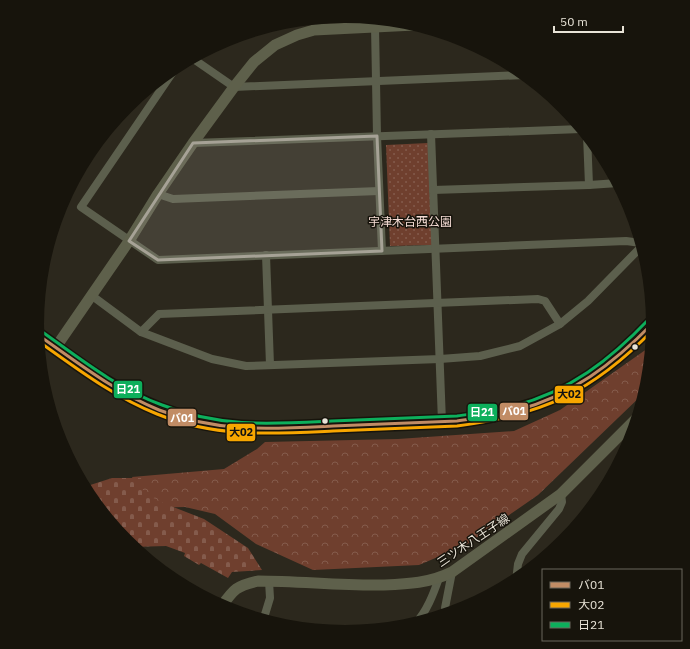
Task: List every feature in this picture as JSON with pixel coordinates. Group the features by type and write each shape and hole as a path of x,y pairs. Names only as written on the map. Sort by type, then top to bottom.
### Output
{"street":[{"path":"56,347 129,241 158,194 193,143 254,62 276,45 297,35 314,30 365,24"},
{"path":"374,25 382,251"},
{"path":"197,61 234,87 515,75"},
{"path":"167,81 81,207 158,260 626,241 635,243"},
{"path":"193,143 575,129"},
{"path":"431,134 442,422"},
{"path":"587,146 589,186"},
{"path":"433,190 612,184"},
{"path":"158,194 173,199 379,190"},
{"path":"92,295 141,332 212,359 246,366 440,359 480,356 520,346 560,324 588,301 637,249"},
{"path":"266,255 270,365"},
{"path":"141,332 159,314 538,299 545,300 560,324"},
{"path":"44,339 128,395 168,413 185,419 205,423 262,429 442,422 482,418 520,410 546,402 572,390 592,378 620,356 646,331"},
{"name":"三ツ木八王子線","path":"226,601 232,592 243,584 258,581 360,586 411,584 439,578 452,572 561,494 628,427"},
{"path":"517,572 518,564 522,554 559,509 562,502 561,494"},
{"path":"446,609 452,572"},
{"path":"422,616 439,578"},
{"path":"265,615 270,598 269,581"}],"highlighted area":[{"path":"377,136 382,251 158,260 129,241 193,143"}],"green space":[{"name":"宇津木台西公園","path":"428,143 433,245 390,246 386,145"},
{"path":"645,350 641,383 637,400 538,495 466,545 419,565 313,570 256,544 215,514 185,507 145,508 132,477 224,469 257,449 265,442 398,439 514,431 560,410"},
{"path":"112,478 141,478 143,491 158,501 204,519 248,548 262,570 232,572 228,578 201,563 199,565 184,556 185,553 166,546 141,547 118,523 90,485"}],"transit line":[{"name":"日21","path":"44,333 114,382 162,405 205,418 246,423 288,423 457,416 493,411 514,406 534,400 571,383 604,361 646,322"},
{"name":"バ01","path":"44,339 112,385 143,403 159,410 202,423 245,428 288,428 457,421 515,411 555,397 590,377 607,365 646,330"},
{"name":"大02","path":"44,345 110,391 141,407 179,422 222,431 244,433 288,433 457,426 515,415 541,407 587,385 609,370 646,337"}]}
